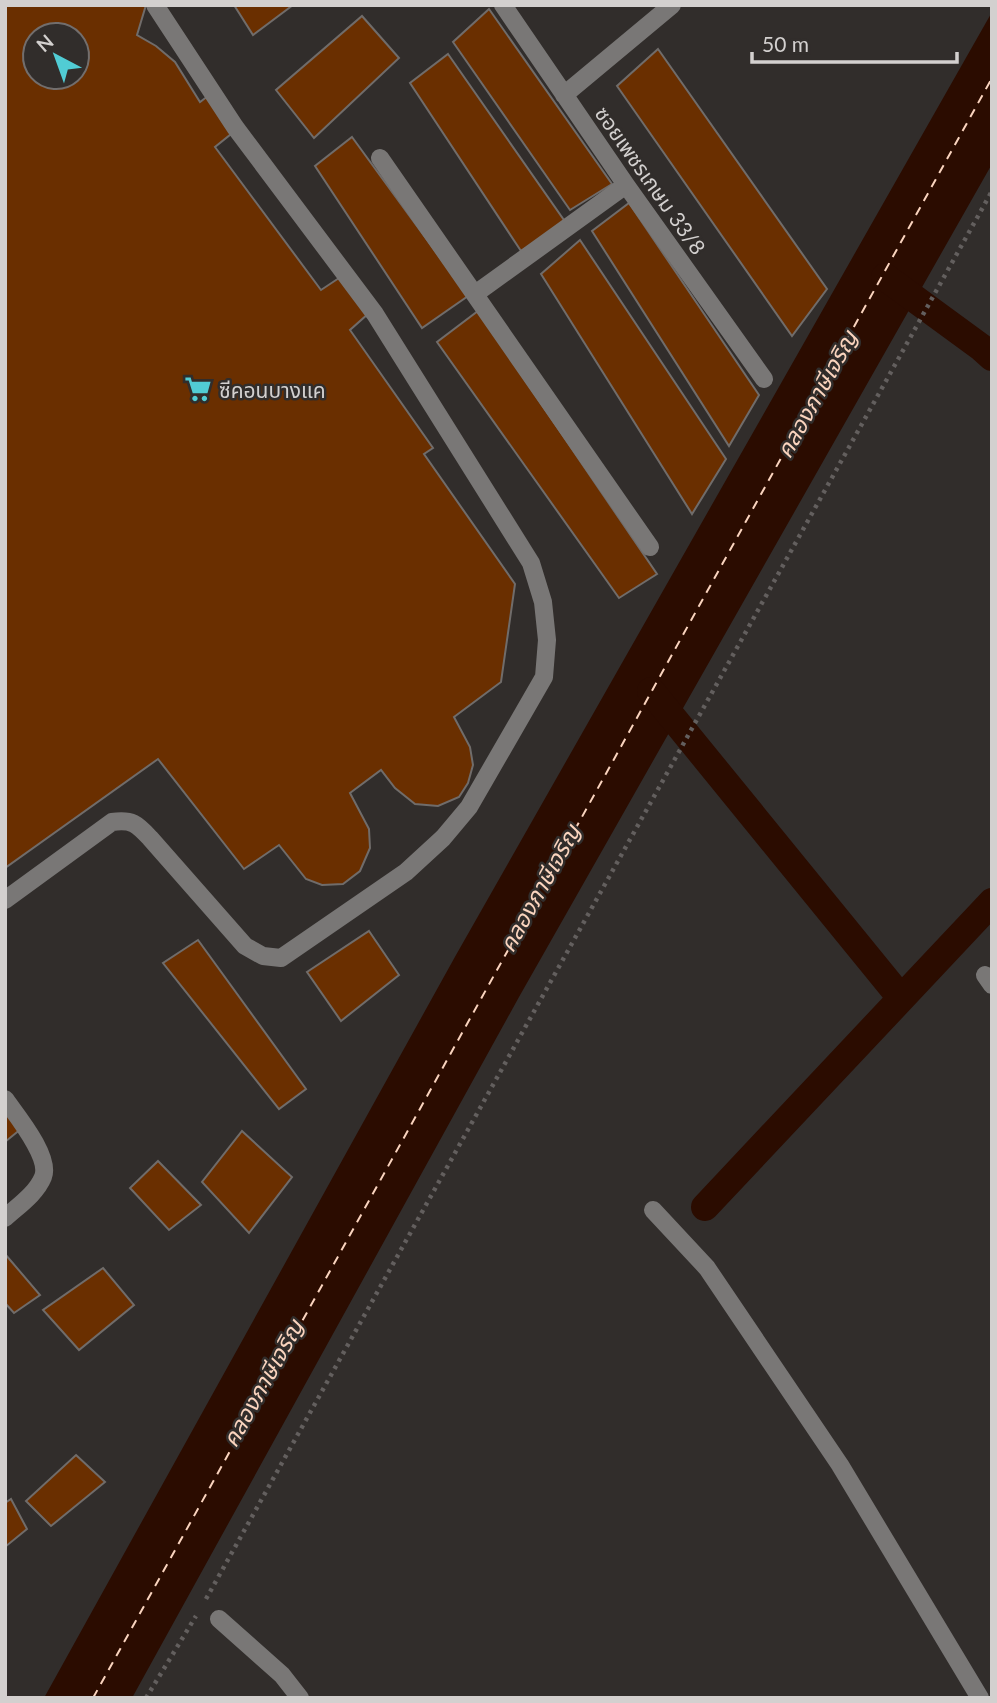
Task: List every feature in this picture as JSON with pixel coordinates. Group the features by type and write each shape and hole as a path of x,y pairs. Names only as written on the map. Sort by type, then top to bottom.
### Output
{"street":[{"path":"5,900 112,822 126,820 138,826 150,838 245,946 263,956 281,958 406,872 443,838 470,807 544,677 546,628 543,602 531,563 375,314 235,127 155,5"},
{"name":"ซอยเพชรเกษม 33/8","path":"503,5 626,185 764,379"},
{"path":"564,95 672,5"},
{"path":"380,158 650,547"},
{"path":"475,294 626,185"},
{"path":"5,1099 34,1141 42,1159 44,1174 36,1189 5,1218"},
{"path":"653,1210 707,1268 824,1442 980,1698"},
{"path":"219,1619 282,1675 300,1698"}],"path":[{"path":"146,1698 220,1576 992,191"}],"water":[{"name":"คลองภาษีเจริญ","path":"992,12 992,164 519,997 132,1698 44,1698 456,955"}],"building":[{"name":"ซีคอนบางแค","path":"5,5 146,5 137,35 175,62 200,102 208,96 236,130 215,147 321,290 342,276 369,313 350,330 433,448 424,454 515,584 501,682 454,717 470,747 473,765 468,783 459,797 438,806 415,804 395,788 381,770 350,793 369,829 370,848 360,871 343,884 322,885 306,879 279,845 244,869 158,759 5,868"},
{"path":"234,5 293,5 253,35"},
{"path":"489,9 612,184 570,210 453,42"},
{"path":"362,16 399,58 314,138 276,90"},
{"path":"658,49 827,289 792,336 617,86"},
{"path":"448,54 566,223 521,251 410,83"},
{"path":"352,137 468,296 422,328 315,166"},
{"path":"629,203 759,395 729,446 592,231"},
{"path":"580,240 726,459 692,514 541,274"},
{"path":"478,311 657,574 619,598 437,342"},
{"path":"369,931 399,975 341,1021 307,972"},
{"path":"198,940 306,1089 279,1109 163,963"},
{"path":"5,1104 22,1128 5,1142"},
{"path":"242,1131 292,1177 249,1233 202,1182"},
{"path":"158,1161 201,1205 169,1230 130,1188"},
{"path":"5,1254 40,1295 14,1313 5,1303"},
{"path":"103,1268 134,1305 79,1350 43,1310"},
{"path":"76,1455 105,1482 51,1526 26,1501"},
{"path":"11,1499 27,1529 5,1547 5,1503"}],"waterway":[{"path":"885,277 992,357"},
{"path":"651,691 901,998"},
{"path":"705,1207 992,902"}],"ferry route":[{"path":"93,1698 992,78"}],"place":[{"name":"ซีคอนบางแค","path":"198,389"}]}
